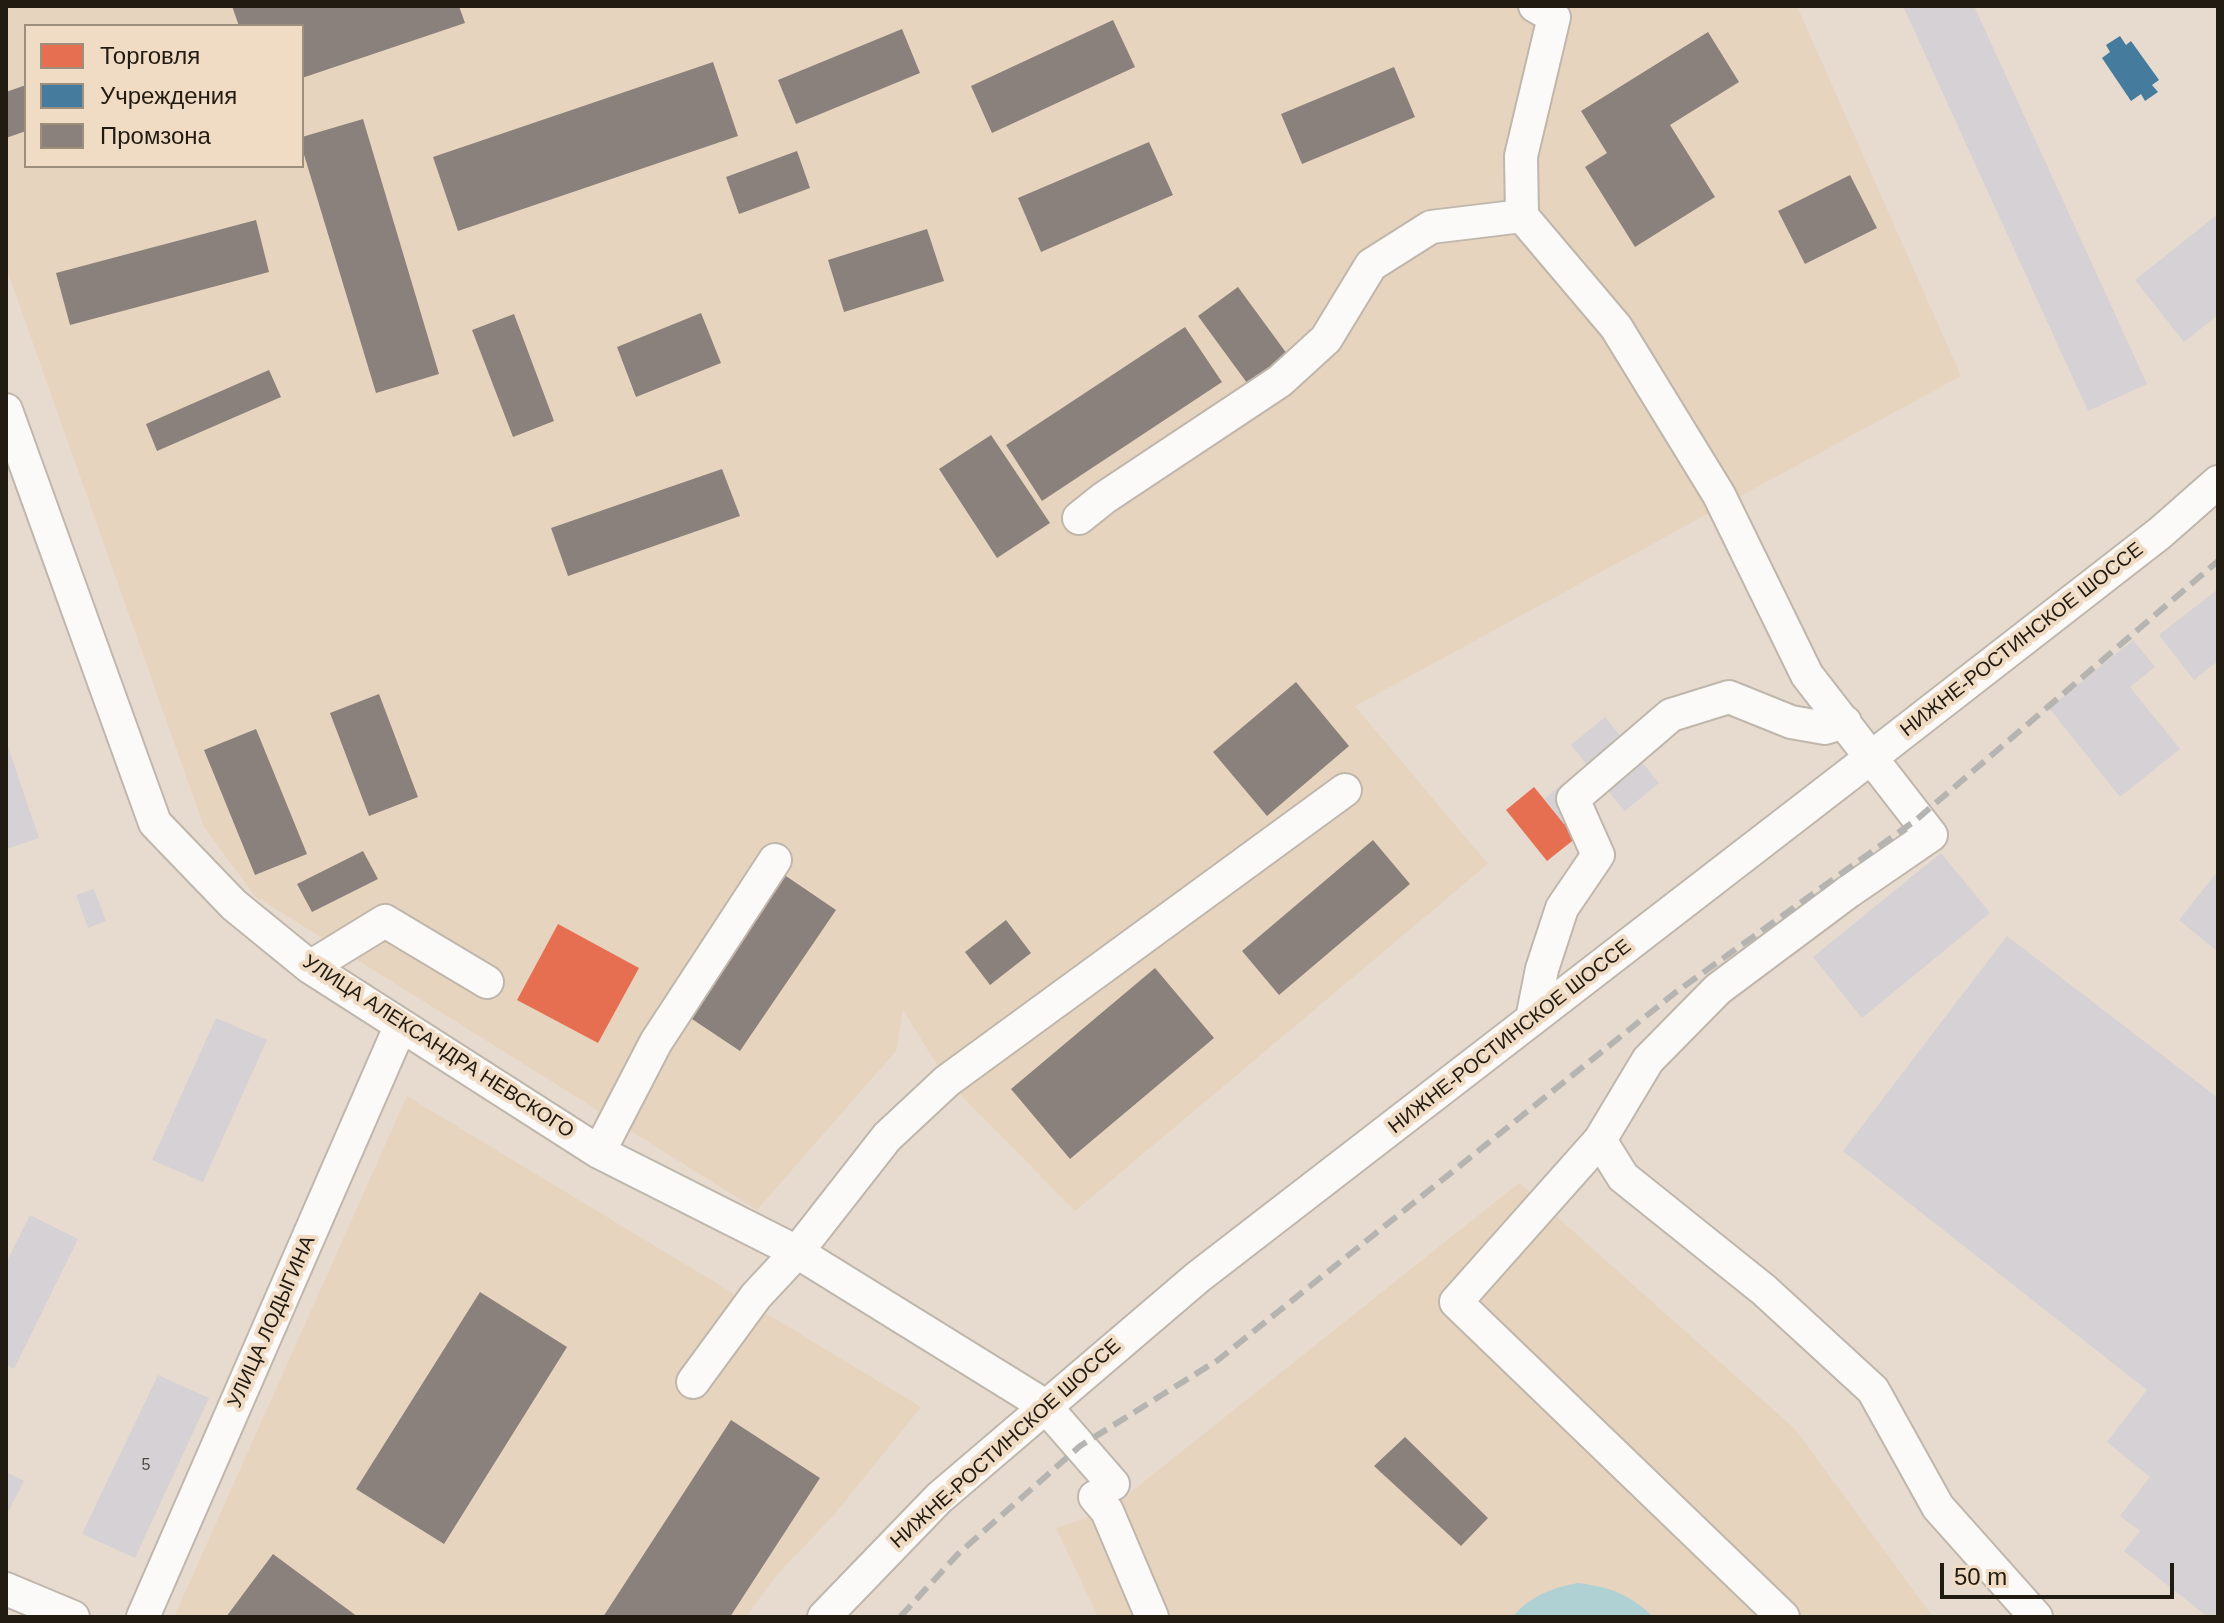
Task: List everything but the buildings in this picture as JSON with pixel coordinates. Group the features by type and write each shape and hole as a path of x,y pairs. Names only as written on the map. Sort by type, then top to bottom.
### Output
{"street":[{"path":"1551,10 1521,156 1522,216 1616,327 1719,495 1807,675 1873,756 1916,820 1931,835 1848,892 1718,989 1648,1060 1600,1140 1456,1302 1783,1617"},
{"path":"1079,518 1280,381 1326,339 1371,265 1431,227 1522,216"},
{"name":"УЛИЦА АЛЕКСАНДРА НЕВСКОГО","path":"6,410 155,823 234,905 310,967 400,1027 599,1152 797,1252 1044,1405 1104,1490 1107,1511 1152,1617"},
{"name":"НИЖНЕ-РОСТИНСКОЕ ШОССЕ","path":"824,1617 939,1498 1044,1405 1198,1277 2160,533 2218,482"},
{"path":"1532,1019 1542,969 1562,908 1598,855 1573,799 1671,715 1729,697 1791,722 1825,728 1845,722"},
{"path":"693,1382 756,1296 797,1252 887,1137 947,1081 1345,790"},
{"path":"599,1152 656,1042 775,860"},
{"path":"310,967 385,921 487,982"},
{"name":"УЛИЦА ЛОДЫГИНА","path":"143,1617 400,1027"},
{"path":"1600,1140 1623,1177 1764,1290 1873,1390 1938,1507 2036,1617"},
{"path":"6,1589 73,1617"}],"shaded area":[{"path":"6,6 1797,6 1961,376 1355,706 1488,864 1075,1211 947,1081 903,1010 896,1051 757,1210 255,896 204,827 6,267"},
{"path":"407,1096 921,1407 833,1516 775,1577 746,1617 174,1617"},
{"path":"1519,1183 1795,1429 1933,1617 1098,1617 1056,1528 1107,1511"}],"water":[{"path":"1578,1583 1619,1593 1653,1617 1512,1617 1542,1594"}],"railway":[{"path":"900,1617 958,1554 1080,1446 1218,1360 1676,992 1916,820 2218,561"}]}
